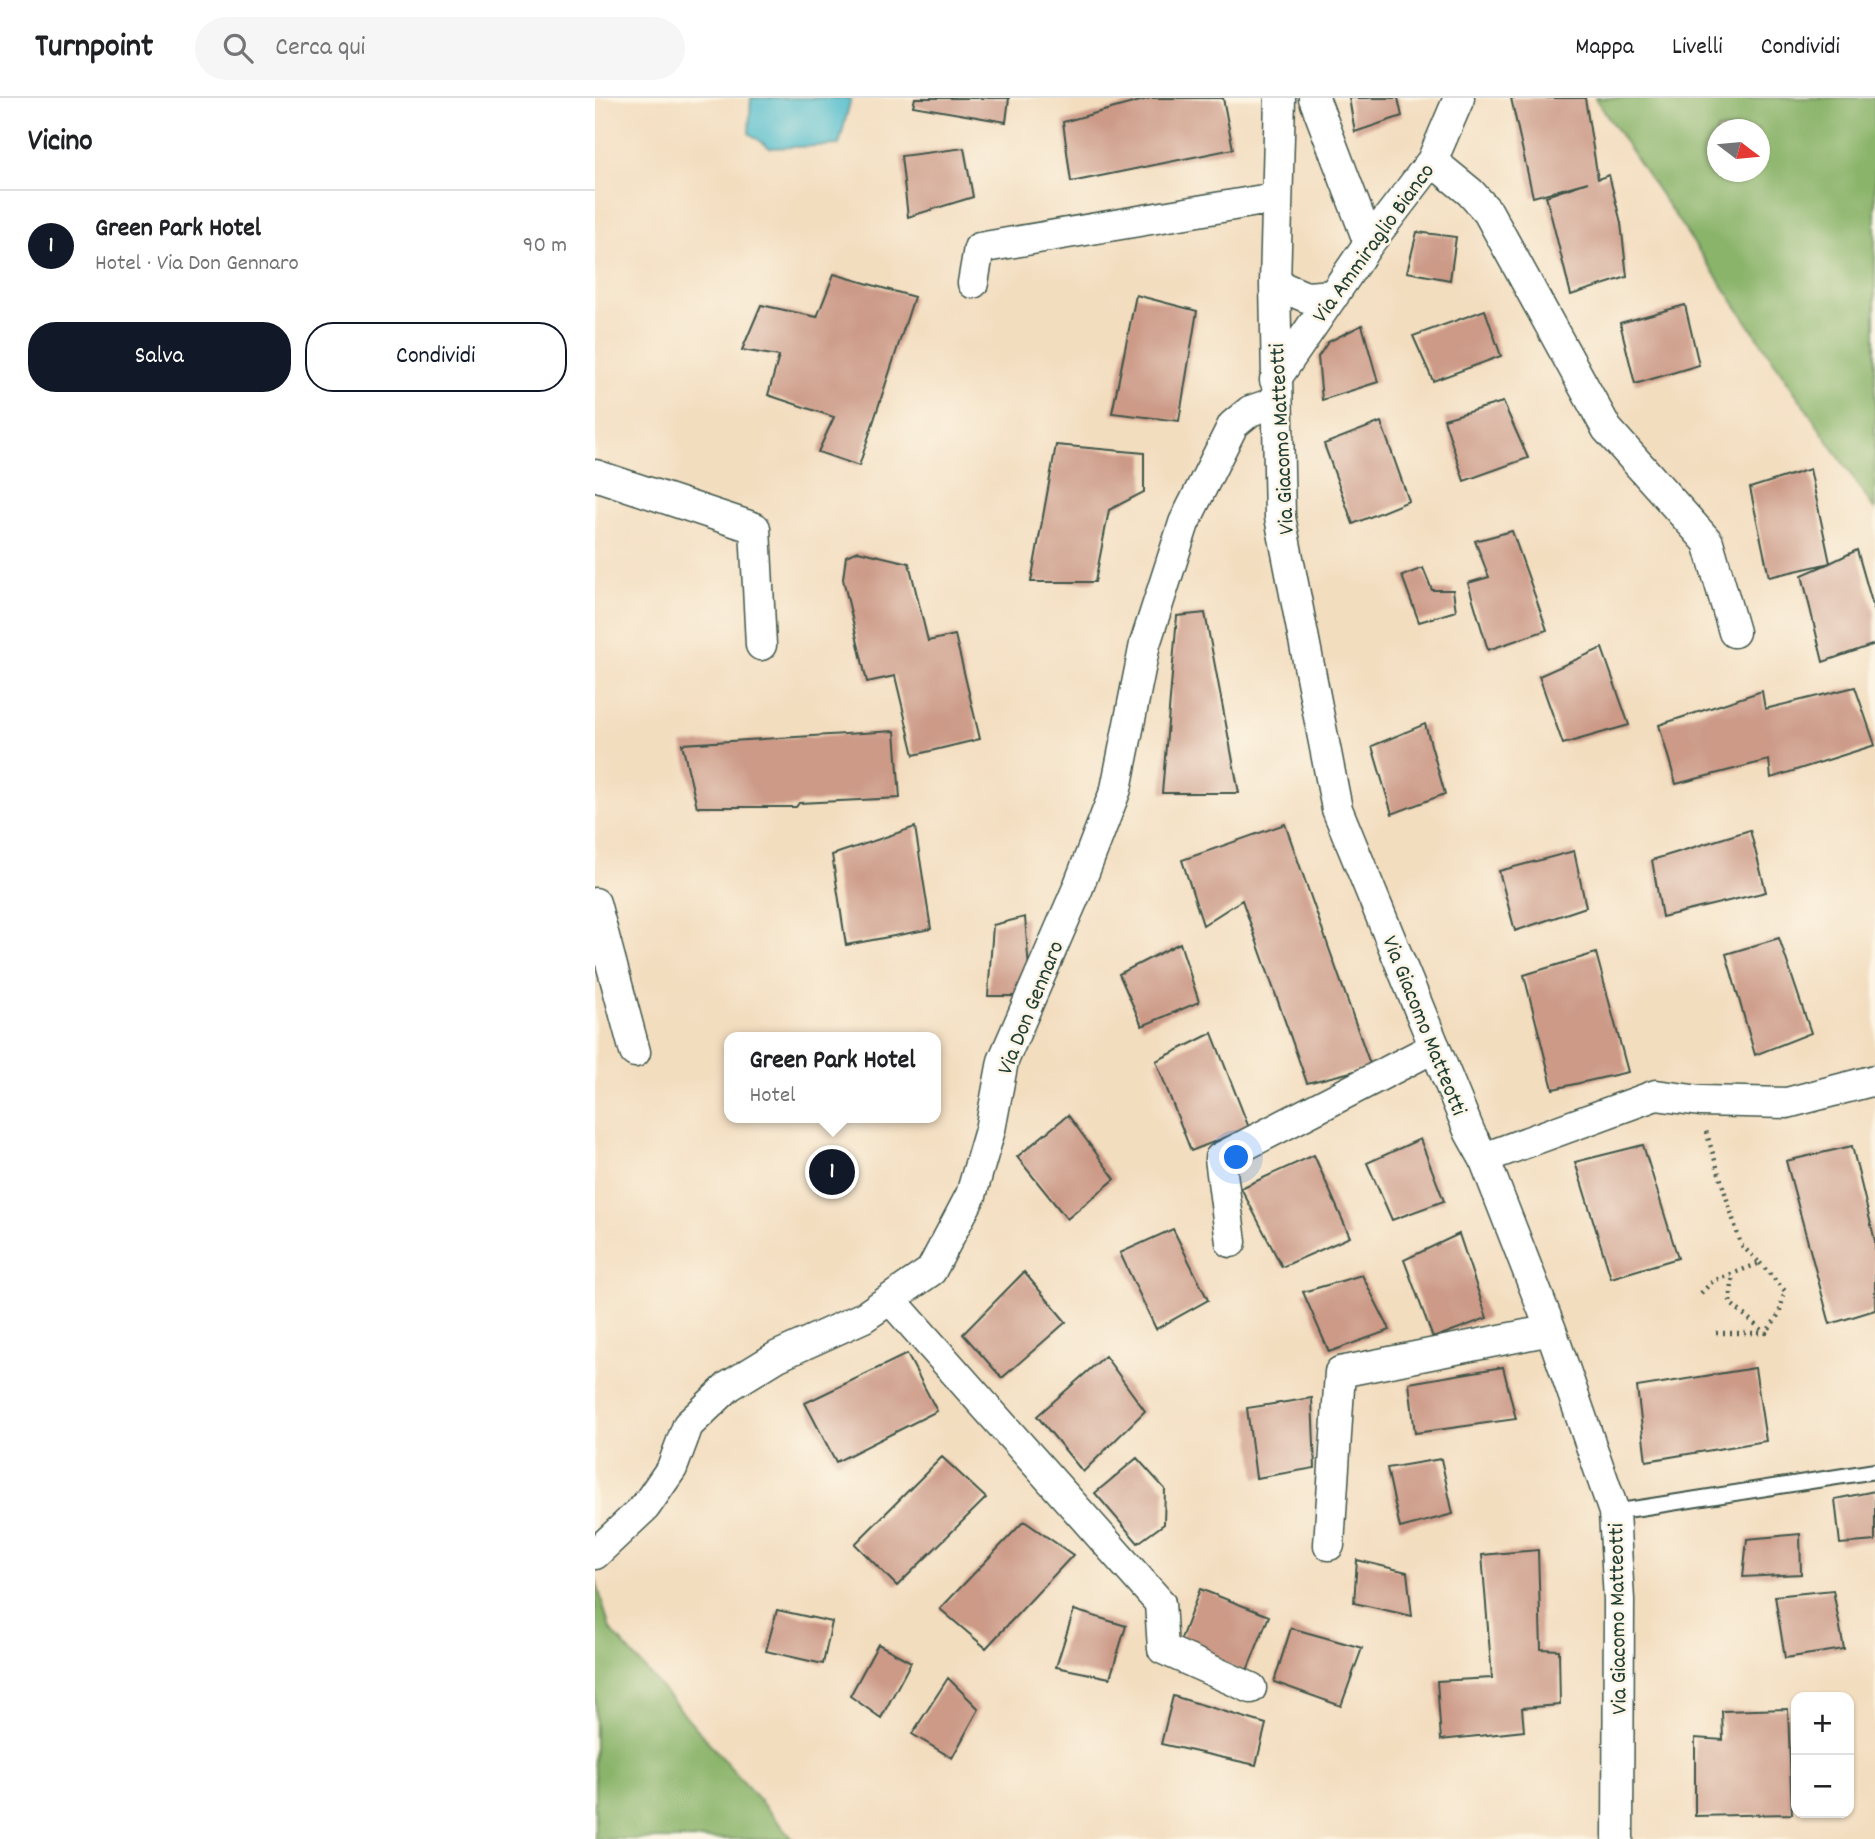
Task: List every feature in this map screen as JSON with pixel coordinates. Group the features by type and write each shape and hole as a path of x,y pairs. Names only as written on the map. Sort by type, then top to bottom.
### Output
{"street":[{"name":"Via Giacomo Matteotti","path":"1280,98 1275,198 1275,391 1280,517 1337,809 1470,1133 1484,1158 1551,1330 1613,1511 1619,1600 1618,1839"},
{"path":"1314,98 1369,243"},
{"name":"Via Ammiraglio Bianco","path":"1275,391 1369,243 1432,161 1459,98"},
{"path":"1432,161 1470,192 1488,212 1607,429 1708,542 1734,632"},
{"path":"973,284 979,248 1275,198"},
{"path":"1275,284 1307,298 1334,295"},
{"name":"Via Don Gennaro","path":"605,1547 645,1507 672,1468 688,1425 729,1386 778,1356 864,1317 931,1270 971,1195 990,1130 1003,1061 1077,890 1116,789 1146,644 1184,523 1233,425 1275,391"},
{"path":"595,475 755,528 761,645"},
{"path":"595,903 635,1052"},
{"path":"1231,1242 1220,1158 1435,1047"},
{"path":"1484,1158 1656,1095 1700,1101 1787,1102 1875,1080"},
{"path":"891,1300 1160,1603 1163,1649 1251,1688"},
{"path":"1329,1545 1340,1372 1551,1330"}],"lane":[{"path":"1613,1511 1875,1471"}],"path":[{"path":"1700,1101 1708,1140 1741,1245 1785,1291 1779,1314 1766,1333"},
{"path":"1701,1293 1713,1281 1760,1263"},
{"path":"1733,1274 1730,1303 1766,1333"},
{"path":"1716,1333 1766,1333"}],"green space":[{"path":"1595,98 1875,98 1875,510"},
{"path":"595,1577 610,1629 793,1839 595,1839"}],"water":[{"path":"751,98 851,98 839,145 770,148 749,133"}],"building":[{"path":"915,98 1009,98 1006,122 913,106"},
{"path":"1151,98 1223,98 1233,149 1071,182 1063,122"},
{"path":"1349,98 1398,98 1402,116 1355,132"},
{"path":"1511,98 1585,98 1598,179 1609,175 1621,223 1627,277 1571,295 1546,196 1588,182 1533,197"},
{"path":"964,148 973,197 908,217 901,156"},
{"path":"1417,232 1456,237 1450,280 1407,272"},
{"path":"834,274 914,297 859,466 818,452 834,417 768,395 779,356 742,350 761,305 817,317"},
{"path":"1136,295 1197,311 1179,421 1112,413"},
{"path":"1685,305 1699,365 1635,384 1620,323"},
{"path":"1485,310 1501,356 1433,381 1413,336"},
{"path":"1362,325 1378,382 1322,400 1318,357 1328,342"},
{"path":"1503,402 1528,458 1464,481 1444,419"},
{"path":"1381,422 1409,501 1353,524 1324,444"},
{"path":"1056,445 1144,453 1144,492 1109,510 1095,582 1031,582"},
{"path":"1810,469 1830,563 1769,577 1750,488"},
{"path":"1512,531 1547,630 1488,650 1468,583 1489,577 1475,541"},
{"path":"1857,550 1875,613 1875,644 1823,662 1802,575"},
{"path":"858,551 909,563 928,641 955,635 980,739 914,755 895,676 867,682 843,579 846,556"},
{"path":"1423,568 1432,590 1453,590 1456,611 1419,622 1402,576"},
{"path":"1205,613 1239,793 1162,793 1177,616"},
{"path":"1602,648 1629,725 1563,744 1539,676"},
{"path":"1855,687 1875,745 1771,778 1769,760 1676,784 1659,725 1762,691 1765,709"},
{"path":"1425,724 1445,794 1392,814 1372,746"},
{"path":"895,731 900,798 799,803 796,807 697,807 682,744"},
{"path":"1285,824 1371,1067 1307,1083 1242,900 1203,925 1182,860"},
{"path":"915,827 931,929 846,945 832,855"},
{"path":"1750,830 1766,892 1662,917 1652,860"},
{"path":"1574,851 1586,907 1515,931 1499,871"},
{"path":"1025,917 1031,996 988,996 993,925"},
{"path":"1779,938 1811,1033 1755,1055 1726,954"},
{"path":"1180,943 1199,1002 1142,1026 1119,974"},
{"path":"1596,953 1628,1072 1553,1089 1524,975"},
{"path":"1212,1033 1249,1128 1191,1151 1156,1061"},
{"path":"1068,1115 1115,1179 1067,1219 1017,1157"},
{"path":"1420,1139 1444,1201 1392,1220 1367,1163"},
{"path":"1643,1145 1678,1258 1611,1278 1575,1162"},
{"path":"1852,1146 1875,1241 1875,1310 1830,1324 1786,1161"},
{"path":"1314,1155 1350,1237 1282,1267 1241,1188"},
{"path":"1173,1229 1208,1300 1156,1329 1120,1253"},
{"path":"1459,1234 1487,1318 1433,1338 1404,1260"},
{"path":"1024,1272 1066,1322 1002,1378 963,1334"},
{"path":"1362,1275 1390,1330 1329,1352 1303,1292"},
{"path":"907,1354 937,1411 836,1462 805,1403"},
{"path":"1105,1356 1145,1411 1083,1472 1037,1416"},
{"path":"1503,1367 1516,1419 1415,1433 1409,1383"},
{"path":"1755,1368 1766,1441 1646,1461 1637,1387"},
{"path":"1312,1398 1315,1468 1256,1478 1247,1408"},
{"path":"942,1457 986,1498 897,1586 855,1544"},
{"path":"1137,1458 1165,1489 1164,1524 1138,1543 1095,1493"},
{"path":"1441,1459 1453,1514 1400,1528 1387,1468"},
{"path":"1875,1491 1875,1541 1840,1544 1835,1499"},
{"path":"1024,1521 1073,1555 986,1648 940,1609"},
{"path":"1800,1534 1801,1574 1743,1577 1747,1539"},
{"path":"1538,1550 1541,1649 1559,1650 1560,1705 1522,1708 1524,1731 1441,1740 1437,1681 1492,1678 1482,1555"},
{"path":"1357,1560 1407,1572 1412,1616 1354,1603"},
{"path":"1200,1589 1269,1616 1246,1673 1179,1644"},
{"path":"1833,1590 1844,1649 1785,1658 1775,1596"},
{"path":"777,1610 832,1622 823,1664 766,1651"},
{"path":"1074,1610 1126,1626 1110,1678 1056,1667"},
{"path":"1291,1628 1362,1648 1341,1706 1274,1682"},
{"path":"878,1644 911,1662 881,1718 850,1696"},
{"path":"948,1678 979,1709 952,1758 912,1734"},
{"path":"1173,1696 1266,1724 1256,1765 1161,1744"},
{"path":"1788,1709 1791,1814 1695,1816 1695,1738 1723,1740 1722,1711"}],"place":[{"name":"Green Park Hotel","path":"832,1172"}]}
